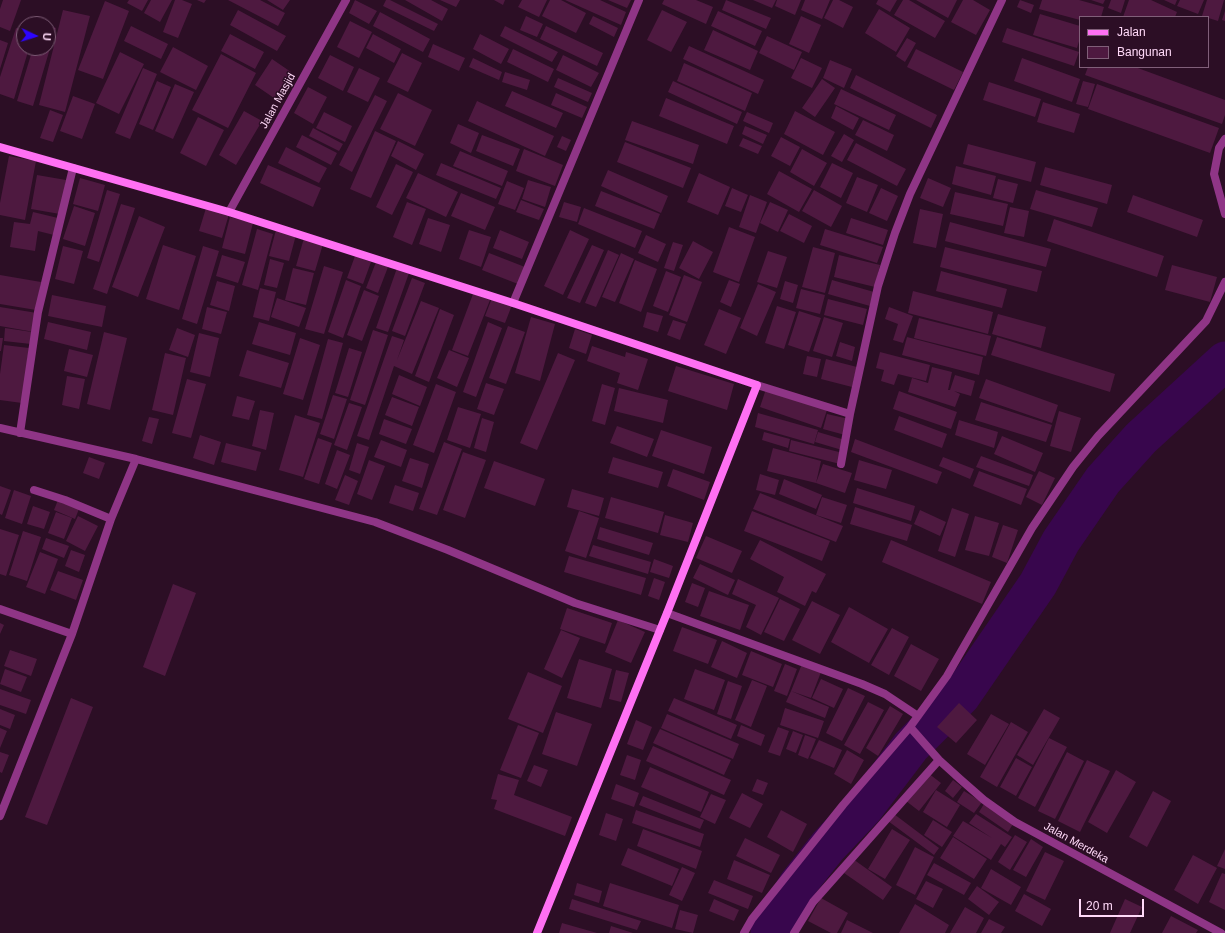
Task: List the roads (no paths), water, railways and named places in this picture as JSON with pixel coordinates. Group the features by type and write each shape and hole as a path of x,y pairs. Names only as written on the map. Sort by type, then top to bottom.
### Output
{"street":[{"name":"Jalan Masjid","path":"229,212 346,0"},
{"path":"513,303 639,0"},
{"path":"841,464 850,414 878,286 895,233 910,194 1002,0"},
{"path":"1225,139 1219,148 1214,174 1225,214"},
{"path":"0,147 229,212 513,303 757,385 850,414"},
{"path":"20,433 38,312 73,168"},
{"path":"744,933 752,919 843,805 913,730 918,716 947,676 1032,528 1056,491 1098,436 1206,320 1225,282"},
{"path":"536,933 667,613 757,385"},
{"path":"0,428 136,458 375,522 448,550 575,603 660,630"},
{"path":"0,816 72,634 111,519 136,458"},
{"path":"34,490 65,500 111,519"},
{"path":"0,609 72,634"},
{"path":"667,613 862,684 885,694 918,716"},
{"name":"Jalan Merdeka","path":"913,730 936,757 984,800 1015,822 1221,933"},
{"path":"794,933 813,902 936,757"}],"waterway":[{"path":"770,933 798,884 828,846 864,808 911,746 961,696 1038,584 1061,541 1103,480 1141,438 1225,361"}]}
